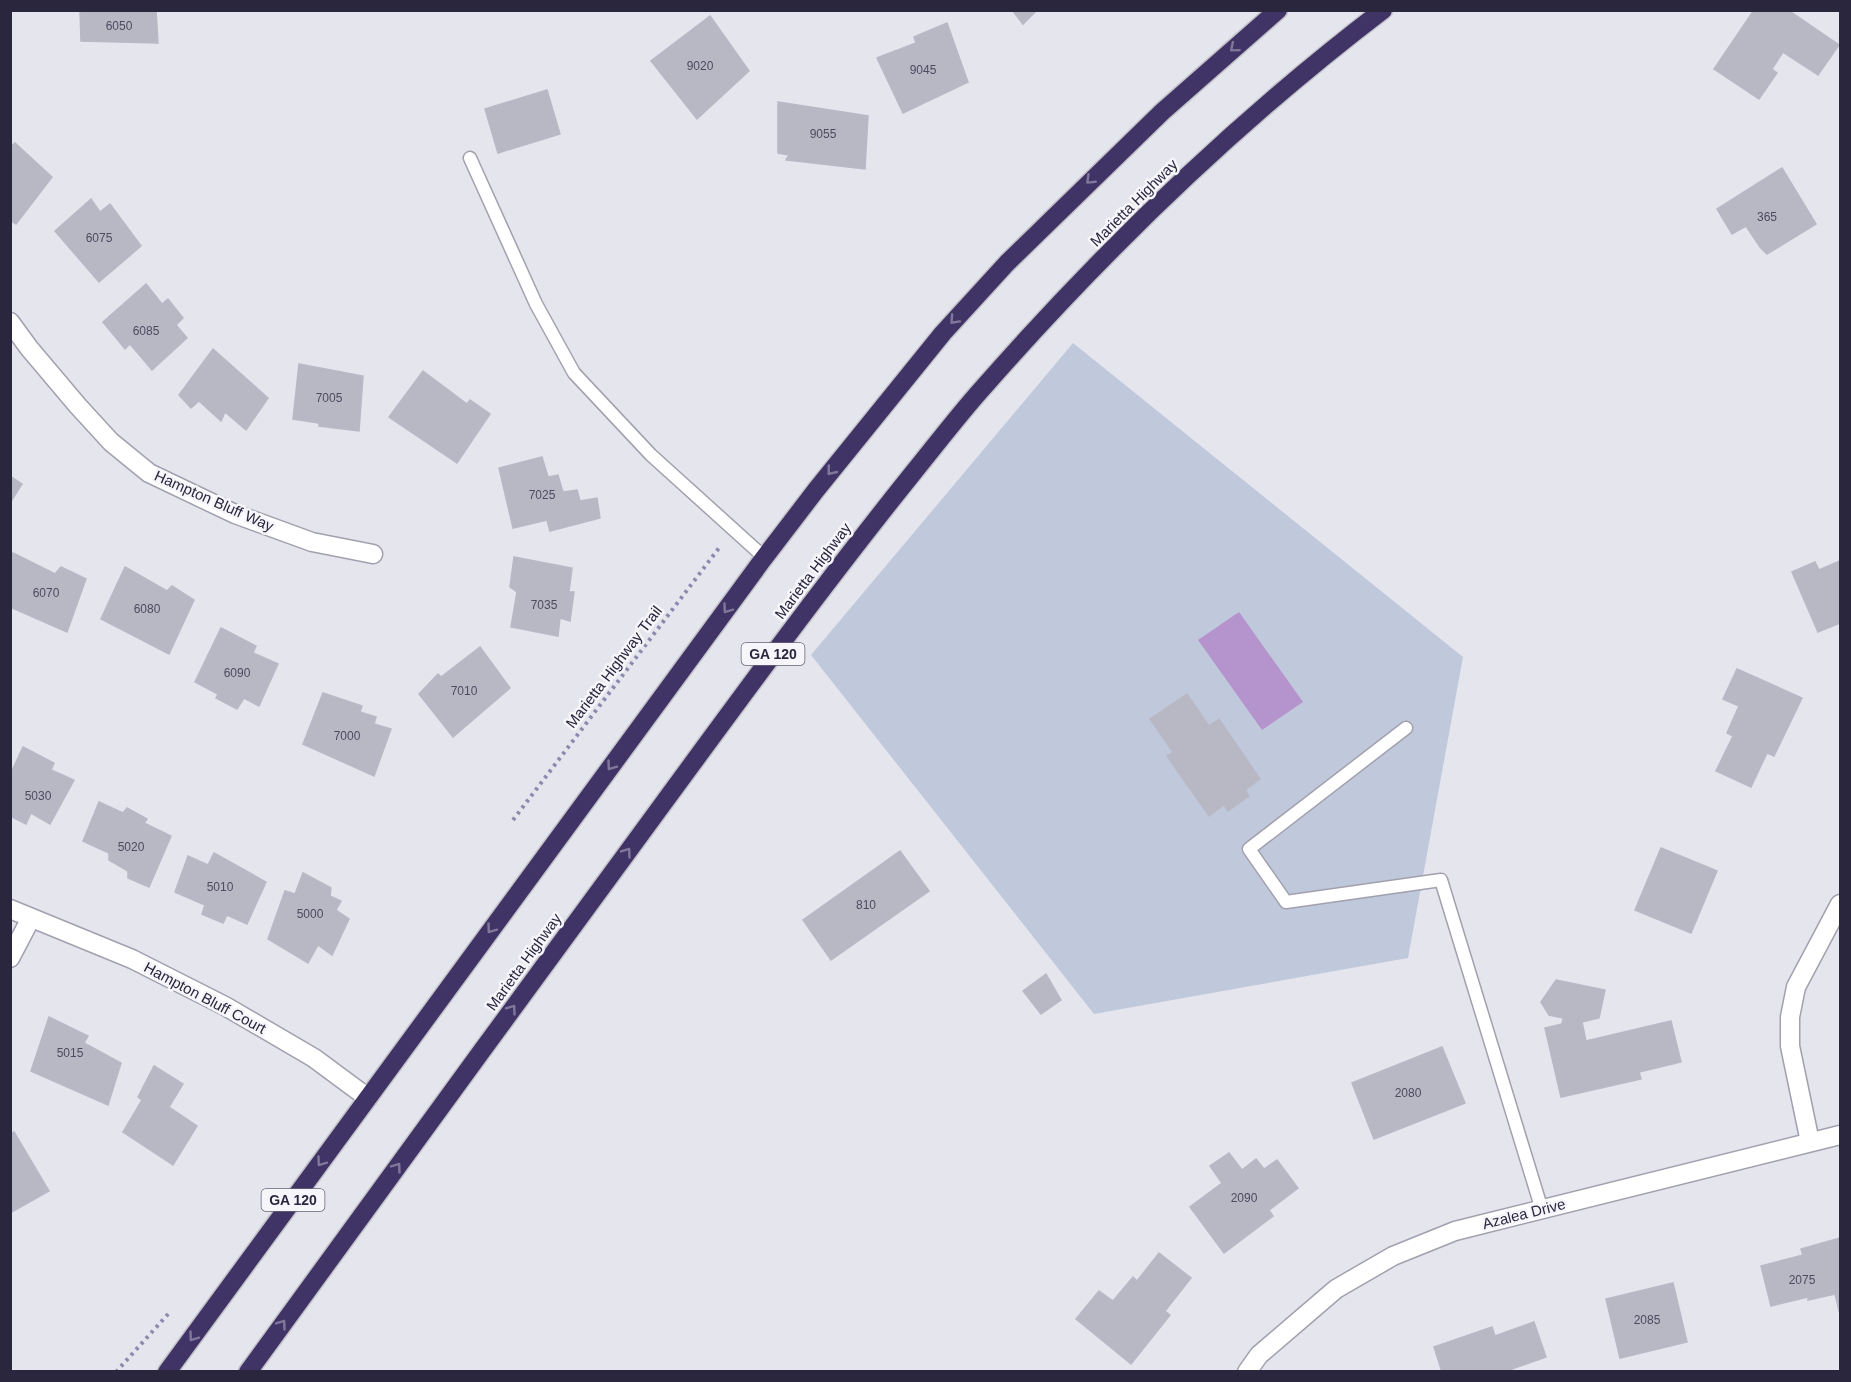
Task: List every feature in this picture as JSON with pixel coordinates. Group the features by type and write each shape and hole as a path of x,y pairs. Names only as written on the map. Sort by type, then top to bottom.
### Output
{"highway":[{"name":"GA 120","path":"167,1371 765,558 816,490 943,333 1007,263 1162,112 1278,10"},
{"name":"Marietta Highway","path":"248,1371 850,551 977,394 1093,269 1197,166 1303,74 1383,10"}],"street":[{"name":"Hampton Bluff Way","path":"10,322 29,348 111,442 149,473 235,514 312,542 373,554"},
{"path":"1810,1142 1790,1046 1790,1017 1796,987 1840,904"},
{"name":"Hampton Bluff Court","path":"10,909 132,958 225,1006 314,1058 368,1098"},
{"path":"10,958 31,918"},
{"name":"Azalea Drive","path":"1247,1371 1259,1355 1336,1289 1393,1256 1455,1231 1840,1135"}],"lane":[{"path":"470,158 536,304 574,373 651,455 765,558"},
{"path":"1406,728 1249,849 1286,902 1441,880 1542,1209"}],"path":[{"name":"Marietta Highway Trail","path":"513,820 733,529"},
{"path":"116,1371 169,1313"}],"shaded area":[{"path":"1073,343 1463,657 1408,958 1094,1014 811,655"},
{"path":"1239,612 1303,702 1262,730 1198,640"}],"building":[{"path":"80,10 156,10 158,43 81,41"},
{"path":"1012,10 1037,10 1023,24"},
{"path":"1754,10 1788,10 1839,45 1818,75 1783,52 1772,69 1777,73 1759,99 1714,69"},
{"path":"710,16 749,71 697,119 651,61"},
{"path":"947,23 968,82 903,113 877,58 916,43 914,37"},
{"path":"547,90 560,134 498,153 485,109"},
{"path":"778,102 868,116 865,169 786,160 789,155 778,153"},
{"path":"15,143 52,177 16,224 10,220 10,147"},
{"path":"1782,168 1816,224 1767,254 1746,226 1732,234 1717,209"},
{"path":"91,199 100,212 110,204 141,246 99,282 55,231"},
{"path":"146,284 162,304 168,299 183,318 176,325 187,338 152,370 130,344 125,349 103,322"},
{"path":"213,349 268,398 246,430 225,412 221,421 199,401 191,408 179,395"},
{"path":"299,364 363,376 359,431 319,426 319,423 293,419"},
{"path":"423,371 467,404 470,400 490,414 457,463 389,417"},
{"path":"542,457 548,477 558,475 563,492 577,490 580,501 597,498 600,518 550,531 547,520 513,528 499,468"},
{"path":"10,476 22,484 10,503"},
{"path":"13,553 55,574 61,567 86,579 67,632 10,607 10,558"},
{"path":"514,557 572,568 569,592 574,592 570,621 560,618 558,636 511,627 517,592 510,587"},
{"path":"1840,561 1840,623 1818,632 1792,572 1815,562 1819,570"},
{"path":"125,567 167,591 172,586 194,600 169,654 101,619"},
{"path":"221,628 256,646 253,653 278,664 259,706 244,698 237,709 216,698 218,694 195,682"},
{"path":"480,647 510,688 453,737 419,694 438,674 441,677"},
{"path":"1737,669 1802,698 1774,756 1767,753 1751,787 1716,771 1733,736 1727,733 1739,706 1723,699"},
{"path":"323,693 362,706 360,712 376,717 374,724 391,729 374,776 303,744"},
{"path":"1187,694 1209,726 1219,719 1260,779 1245,790 1249,796 1228,811 1224,805 1209,816 1167,756 1173,752 1150,719"},
{"path":"23,747 54,763 51,770 74,780 50,824 31,813 26,824 10,816 10,775"},
{"path":"99,802 123,813 127,808 147,819 144,823 171,836 149,887 128,878 128,871 109,860 109,853 83,841"},
{"path":"1661,848 1717,871 1691,933 1635,910"},
{"path":"900,851 929,891 831,960 803,920"},
{"path":"214,853 266,882 247,924 227,915 223,923 202,914 205,905 175,892 188,856 208,865"},
{"path":"303,873 331,888 330,896 341,901 336,910 349,919 332,955 318,945 308,963 268,939 285,891 295,894"},
{"path":"1046,974 1061,1000 1041,1014 1023,991"},
{"path":"1556,980 1605,990 1599,1018 1582,1022 1586,1041 1671,1021 1681,1062 1639,1072 1641,1079 1561,1097 1545,1028 1562,1024 1563,1018 1549,1015 1541,1002"},
{"path":"49,1017 88,1036 84,1043 121,1063 108,1105 31,1071"},
{"path":"1442,1047 1465,1103 1374,1139 1352,1083"},
{"path":"154,1066 183,1084 169,1107 197,1126 173,1165 123,1132 142,1100 138,1097"},
{"path":"14,1132 49,1191 10,1213 10,1134"},
{"path":"1229,1153 1242,1170 1256,1159 1264,1169 1277,1160 1298,1188 1269,1210 1273,1216 1224,1253 1190,1207 1222,1183 1210,1166"},
{"path":"1840,1238 1840,1314 1835,1294 1808,1300 1808,1297 1771,1306 1761,1266 1803,1255 1801,1249"},
{"path":"1159,1253 1191,1278 1165,1311 1170,1315 1131,1364 1076,1319 1099,1291 1113,1301 1133,1277 1137,1281"},
{"path":"1673,1283 1687,1342 1620,1358 1606,1299"},
{"path":"1534,1322 1546,1357 1509,1370 1509,1372 1442,1372 1434,1347 1492,1327 1495,1336"}]}
